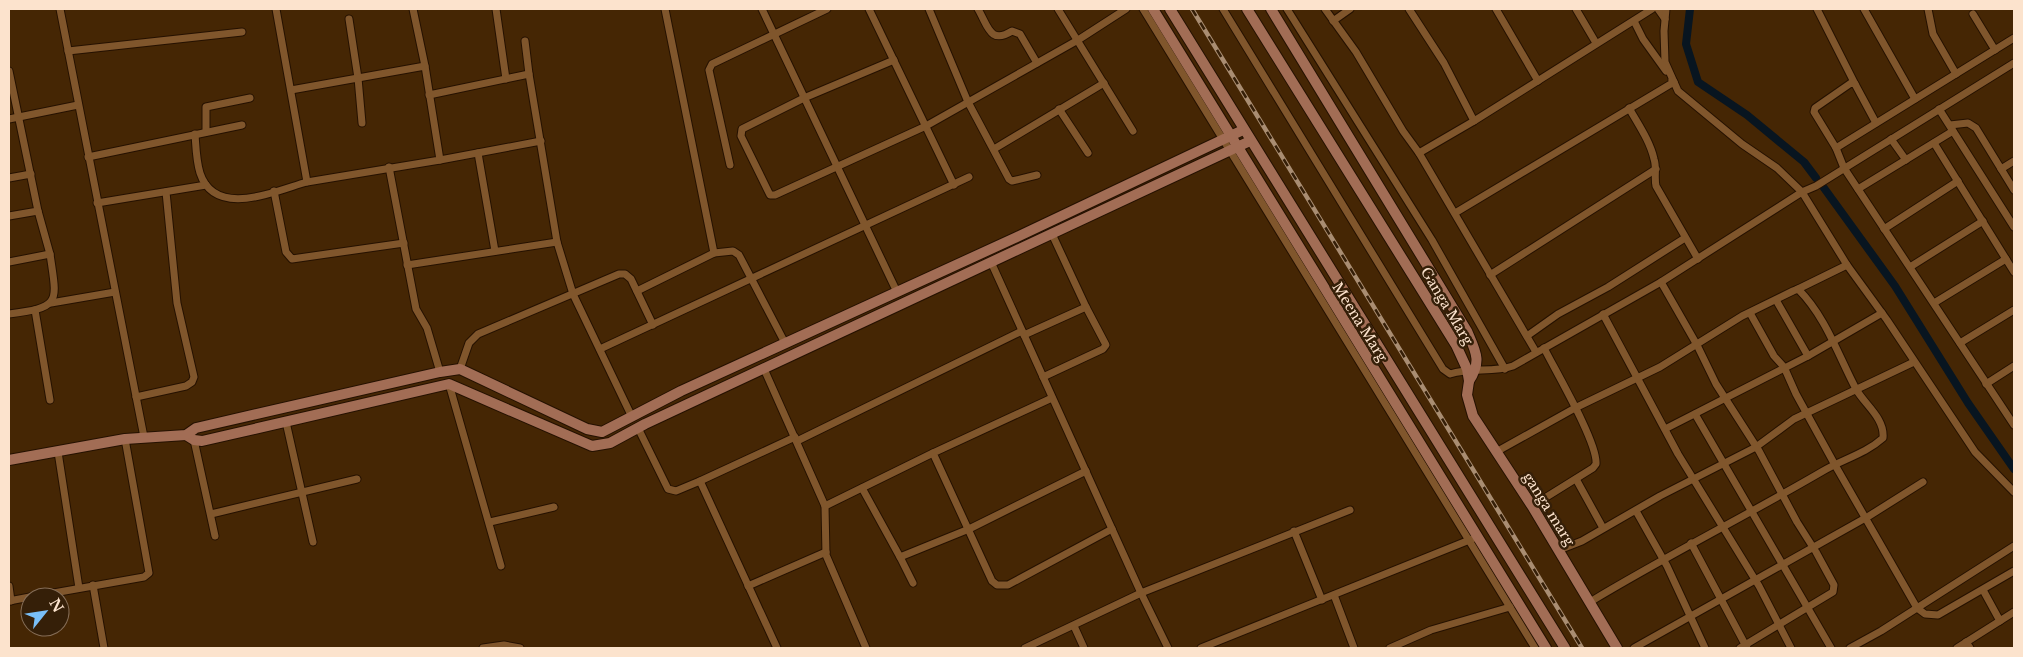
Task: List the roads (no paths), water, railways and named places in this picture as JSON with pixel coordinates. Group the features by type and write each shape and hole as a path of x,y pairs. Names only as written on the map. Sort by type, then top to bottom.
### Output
{"street":[{"path":"60,9 144,437"},
{"path":"276,9 306,182"},
{"path":"414,9 440,160"},
{"path":"496,9 506,79"},
{"path":"665,9 714,253"},
{"path":"762,9 864,227 897,292"},
{"path":"730,165 710,70 712,64 827,9"},
{"path":"869,9 954,185"},
{"path":"928,9 968,102 1009,179 1012,181 1038,175"},
{"path":"978,9 993,34 998,37 1002,38 1017,31 1037,63"},
{"path":"1058,9 1133,132"},
{"path":"894,60 804,98 742,129 741,136 767,192 775,195 926,126 1078,40 1126,9"},
{"path":"1143,9 1227,138"},
{"name":"Meena Marg","path":"1153,9 1234,150 1473,539 1546,648"},
{"path":"1170,9 1250,142 1565,648"},
{"path":"1223,9 1443,369 1450,374 1472,369 1496,371 1544,348 1661,282 1802,192 2014,63"},
{"name":"Ganga Marg","path":"1247,9 1472,369"},
{"path":"1287,9 1432,240 1505,368"},
{"path":"1325,9 1356,52 1456,213 1536,352"},
{"path":"1333,21 1350,9"},
{"path":"1409,9 1444,63 1474,121"},
{"path":"1496,9 1538,81"},
{"path":"1576,9 1596,43"},
{"path":"1419,153 1474,121 1652,9"},
{"path":"1658,9 1665,19"},
{"path":"1666,9 1665,62 1678,91 1777,168 1802,192 1847,265 1882,313 1975,452 2014,492"},
{"path":"1817,9 1876,123"},
{"path":"1864,9 1914,99"},
{"path":"1928,9 1933,34 1956,74"},
{"name":"Ganga Marg","path":"1276,11 1467,331 1476,352 1472,369"},
{"path":"1973,14 1995,50"},
{"path":"348,19 358,78 362,123"},
{"path":"1634,21 1642,39 1674,82"},
{"path":"68,51 242,32"},
{"path":"1836,148 2014,38"},
{"path":"525,41 557,242 573,294 668,489 676,491 700,482 1023,333 1086,306"},
{"path":"291,90 425,66"},
{"path":"9,71 38,211 50,254 56,295 51,303"},
{"path":"429,95 530,74"},
{"path":"1456,213 1674,82"},
{"path":"1855,84 1852,83 1820,105 1814,112 1836,148 1844,168 2013,422"},
{"path":"994,149 1104,84"},
{"path":"206,132 206,107 250,98"},
{"path":"9,120 78,105"},
{"path":"1629,108 1652,150 1656,169 1654,180 1656,186 1698,259"},
{"path":"1059,109 1088,153"},
{"path":"1939,109 2014,227"},
{"path":"88,158 242,124"},
{"path":"1858,189 1934,143 1952,128 1973,125 2014,190"},
{"path":"215,536 190,437 196,428 460,369 587,429 602,432 785,343 1243,130"},
{"path":"195,134 200,174 206,185 226,199 252,198 306,182 541,141"},
{"path":"1891,139 1906,160"},
{"path":"9,460 144,437 190,437 202,441 449,384 592,446 610,443 638,428 1250,142"},
{"path":"1934,143 2014,272"},
{"path":"478,153 495,251"},
{"path":"2001,169 2014,161"},
{"path":"389,167 416,309 430,335 440,372"},
{"path":"1490,275 1656,169"},
{"path":"9,178 31,174"},
{"path":"600,349 970,178"},
{"path":"1884,229 1958,181"},
{"path":"97,203 206,185"},
{"path":"274,191 286,252 292,259 404,243"},
{"path":"136,397 186,386 192,382 194,377 177,303 166,192"},
{"path":"9,216 38,211"},
{"path":"1910,267 1983,221"},
{"path":"1043,377 1103,349 1106,345 1052,234"},
{"path":"1527,336 1558,314 1608,287 1685,238"},
{"path":"407,265 557,242"},
{"path":"636,291 714,253 733,251 737,253 753,278 785,343"},
{"path":"9,262 50,254"},
{"path":"1934,303 2006,259"},
{"path":"991,262 1112,530 1168,648"},
{"path":"1496,452 1575,408 1660,367 1750,313 1847,265"},
{"path":"460,369 469,343 478,334 620,274 625,274 631,279 653,325"},
{"path":"1661,282 1725,398 1756,447 1813,547 1834,588 1833,592 1807,610 1744,647 1722,599 1691,543"},
{"path":"1590,602 1691,543 1870,448 1883,438 1884,433 1872,408 1857,390 1834,341 1808,299 1798,289"},
{"path":"9,314 35,310 51,303 115,292"},
{"path":"1776,300 1808,356"},
{"path":"35,310 50,400"},
{"path":"1960,343 2014,310"},
{"path":"1750,313 1774,356 1784,367 1796,394 1835,465 1917,608 1925,614 1938,615 2014,571"},
{"path":"1665,429 1808,356 1882,313"},
{"path":"1603,314 1665,429 1754,579 1791,648"},
{"path":"1532,506 1593,468 1597,460 1575,408 1544,348"},
{"path":"1559,550 1582,541 1756,447 1794,419 1807,412 1914,362"},
{"path":"1986,384 2014,366"},
{"path":"764,369 825,506 826,552 830,568 866,648"},
{"name":"ganga marg","path":"1472,369 1469,382 1468,405 1618,648"},
{"path":"449,384 490,522 501,566"},
{"path":"825,506 1052,398"},
{"path":"1695,414 1807,610 1831,648"},
{"path":"286,422 313,542"},
{"path":"70,590 144,577 149,573 125,439"},
{"path":"58,452 78,588"},
{"path":"933,453 992,581 1003,586 1112,530"},
{"path":"900,557 969,529 1086,471"},
{"path":"1576,479 1603,528"},
{"path":"210,514 357,480"},
{"path":"700,482 777,648"},
{"path":"1634,648 1866,517 1924,482"},
{"path":"862,488 913,583"},
{"path":"490,522 554,507"},
{"path":"1025,648 1141,593 1350,510"},
{"path":"1636,511 1662,559 1705,648"},
{"path":"1201,648 1473,539 1491,528"},
{"path":"1294,531 1322,600"},
{"path":"1473,539 1535,648"},
{"path":"1850,648 2014,546"},
{"path":"748,586 826,552"},
{"path":"93,585 104,648"},
{"path":"9,586 10,601"},
{"path":"1983,590 2000,621"},
{"path":"1334,595 1354,648"},
{"path":"1390,648 1431,630 1510,607"},
{"path":"1957,648 1968,645 2014,612"},
{"path":"1074,626 1084,648"},
{"path":"483,648 504,645 520,648"}],"waterway":[{"path":"1690,9 1686,44 1698,82 1747,115 1804,162 1816,178"},
{"path":"1824,188 1895,286 1968,403 2014,469"}],"railway":[{"path":"1192,9 1582,648"}]}
